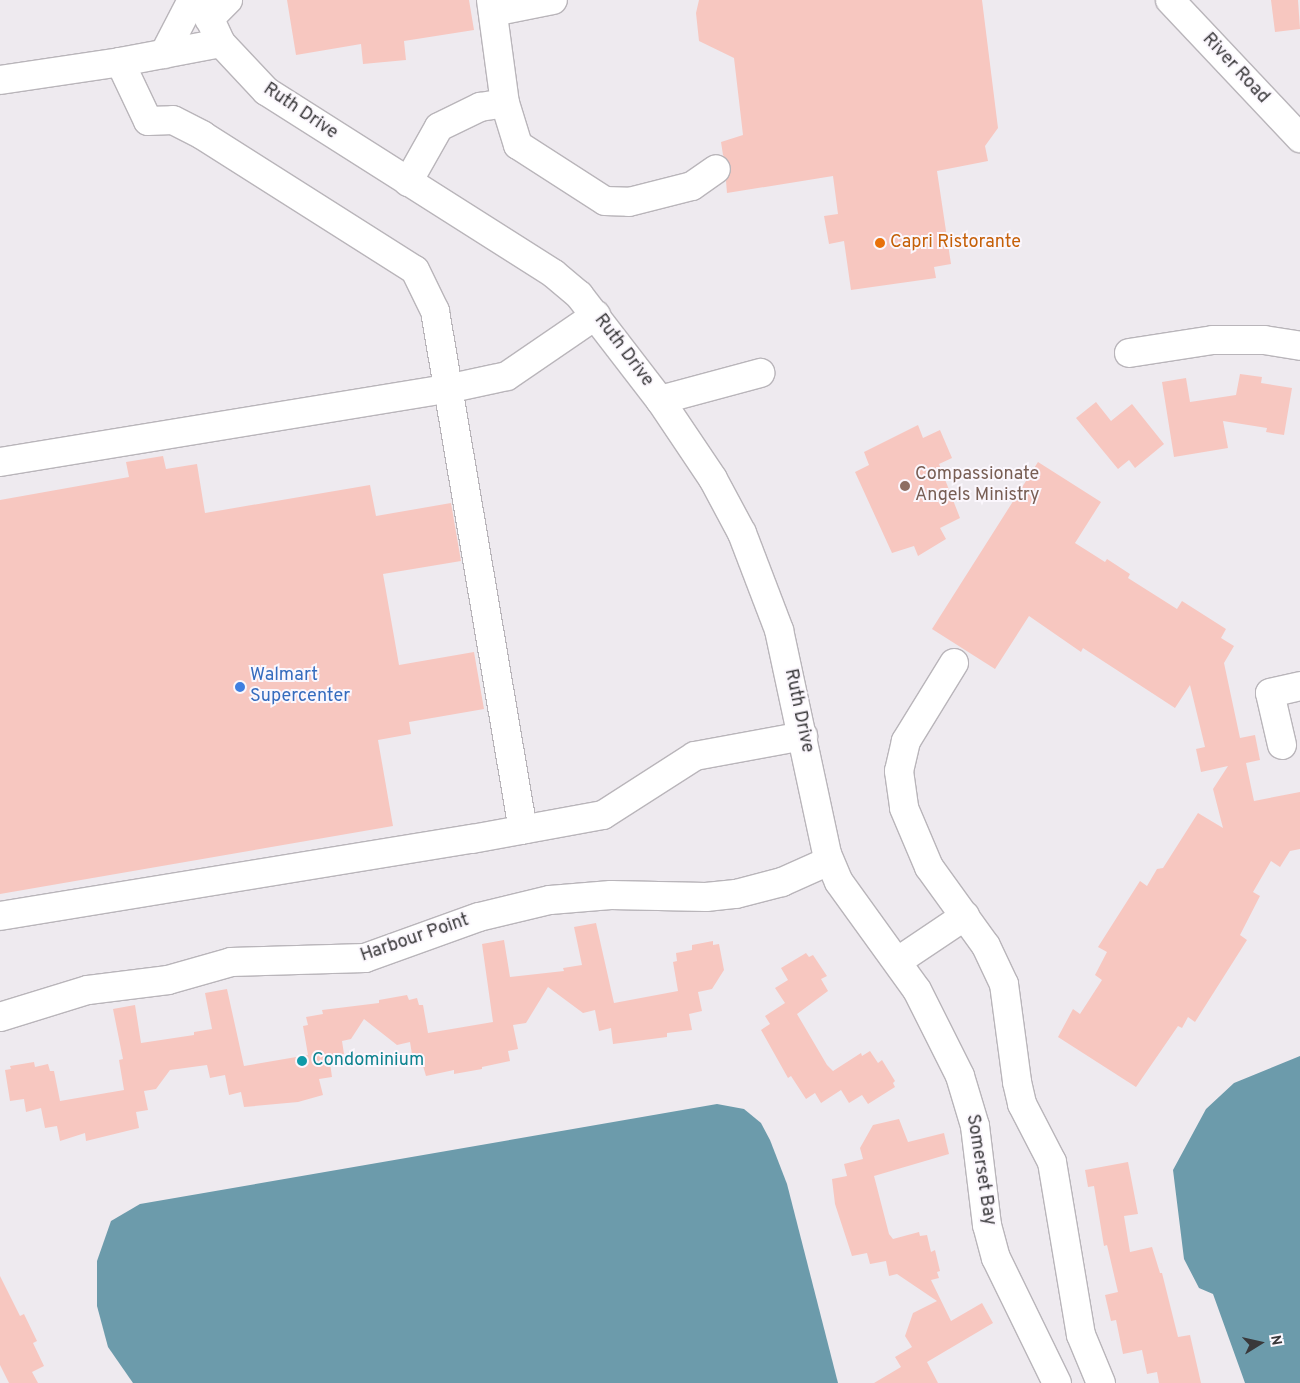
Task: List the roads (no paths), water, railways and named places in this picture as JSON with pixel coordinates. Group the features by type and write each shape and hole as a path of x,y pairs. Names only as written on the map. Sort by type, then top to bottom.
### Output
{"street":[{"path":"164,54 200,6 228,0"},
{"path":"553,0 492,6 505,103 518,145 605,201 628,202 692,186 716,169"},
{"name":"River Road","path":"1182,4 1300,138"},
{"name":"Ruth Drive","path":"200,6 221,44 266,91 559,278 596,315 660,400 713,479 759,571 779,630 829,861"},
{"path":"0,80 120,62 221,44"},
{"path":"120,62 148,121 172,120 202,135 415,270 435,311 523,830"},
{"path":"408,182 439,127 480,107 505,103"},
{"path":"0,462 447,389 507,376 596,315"},
{"path":"1129,353 1213,340 1264,340 1300,346"},
{"path":"660,400 760,372"},
{"path":"954,663 914,725 899,771 904,808 916,842 929,867 986,946 1004,984 1017,1082 1022,1104 1052,1162 1081,1336 1101,1383"},
{"path":"1285,744 1270,693 1300,686"},
{"path":"0,916 523,830 603,814 695,756 803,736"},
{"name":"Somerset Bay","path":"829,861 839,882 893,954 917,990 960,1076 975,1126 987,1225 996,1258 1057,1383"},
{"name":"Harbour Point","path":"0,1017 88,990 168,980 231,962 342,961 372,957 478,917 550,900 603,895 706,897 736,894 782,882 829,861"},
{"path":"893,954 960,909"}],"water":[{"path":"1300,1056 1300,1383 1245,1383 1213,1294 1199,1288 1184,1259 1173,1170 1206,1109 1234,1083"},
{"path":"717,1104 744,1109 761,1123 770,1140 787,1184 838,1383 133,1383 108,1347 97,1306 97,1261 111,1221 140,1204"}],"place":[{"name":"Capri Ristorante","path":"880,243"},
{"name":"Compassionate Angels Ministry","path":"905,486"},
{"name":"Walmart Supercenter","path":"240,687"},
{"name":"Condominium","path":"302,1061"}]}
